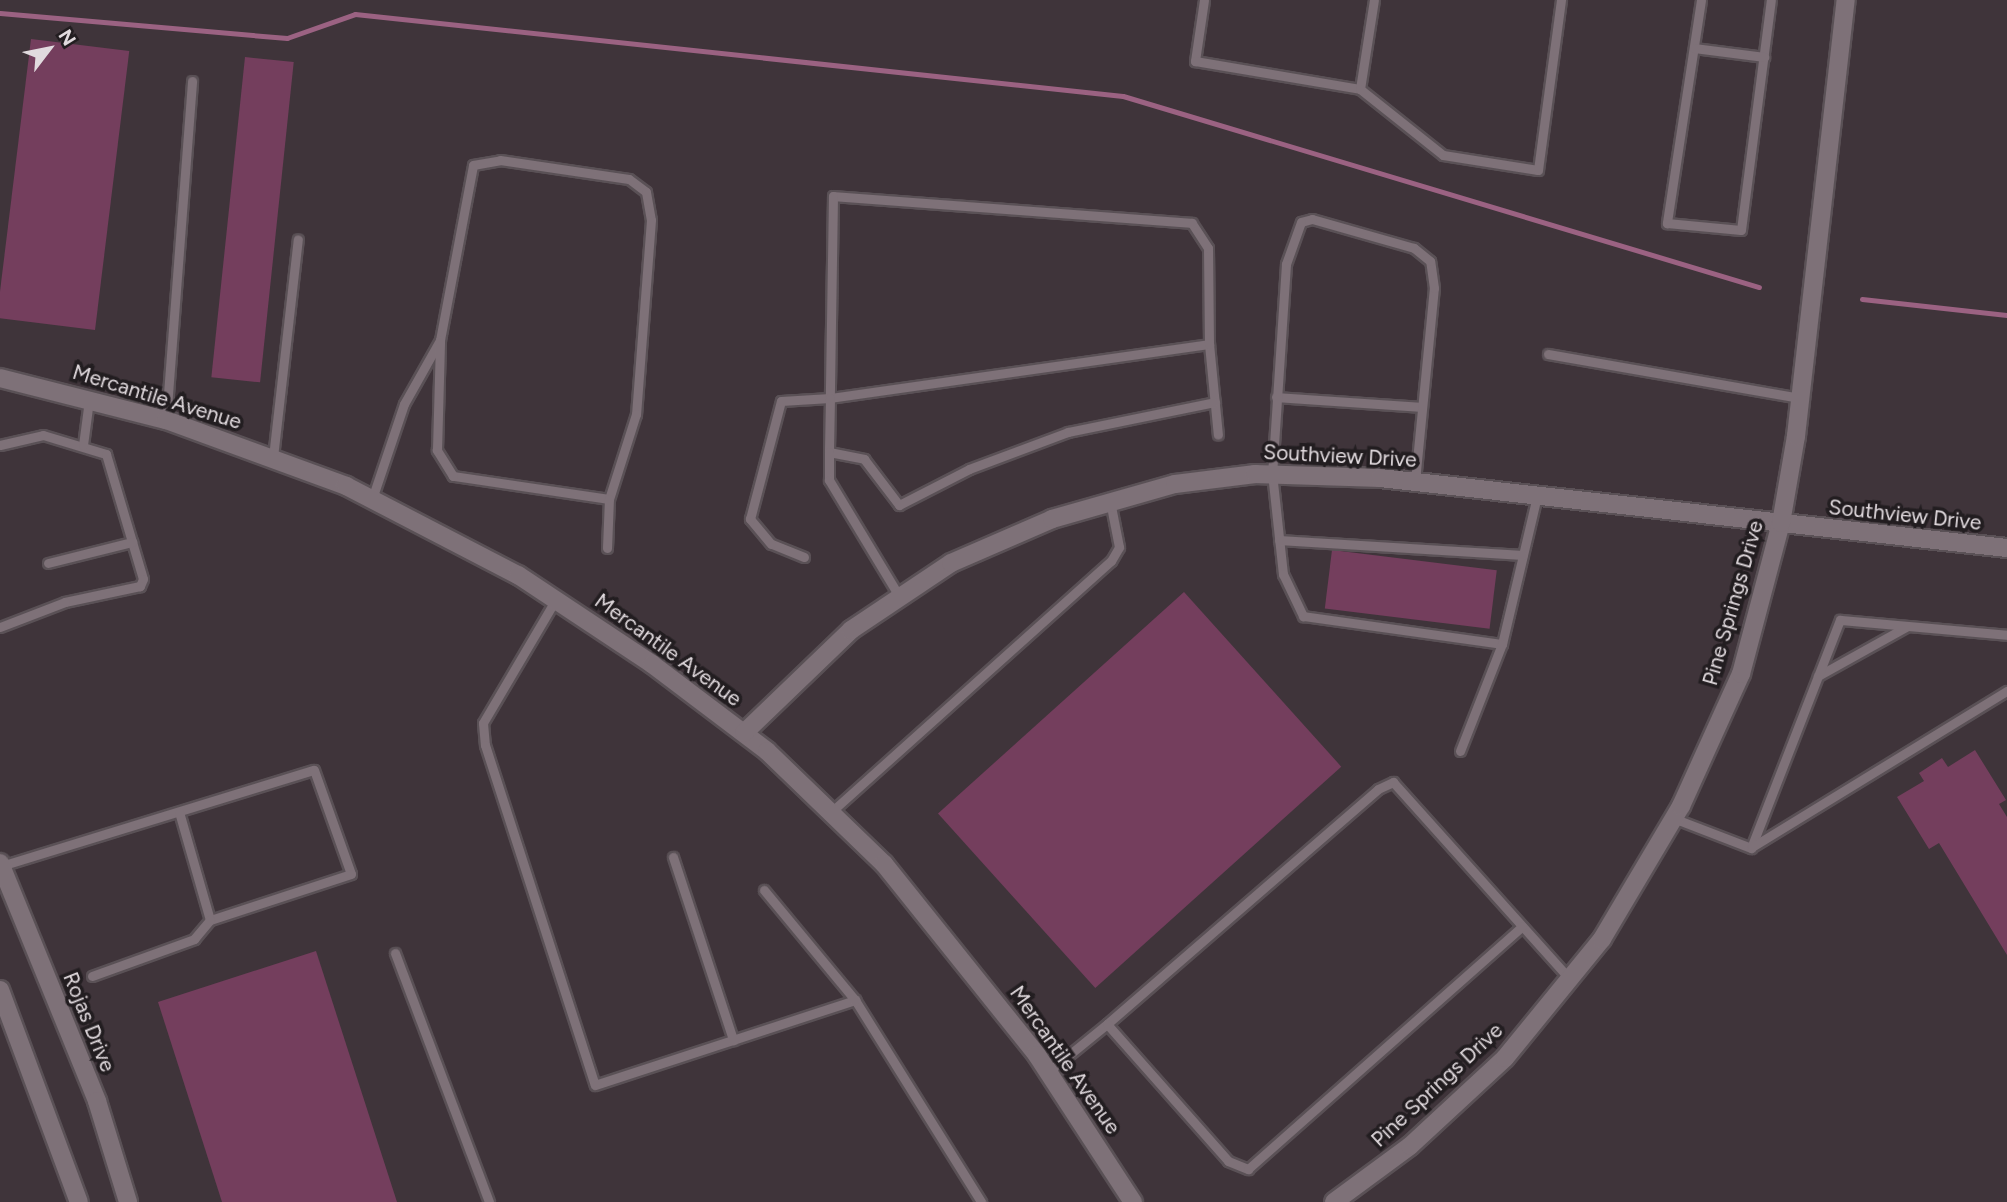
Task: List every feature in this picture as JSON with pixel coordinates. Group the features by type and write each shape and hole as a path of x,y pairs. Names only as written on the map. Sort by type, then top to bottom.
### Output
{"street":[{"name":"Pine Springs Drive","path":"1334,1202 1409,1146 1505,1058 1602,939 1673,818 1741,674 1781,523 1801,398 1846,0"},
{"name":"Mercantile Avenue","path":"0,378 89,398 166,420 273,457 372,499 556,599 744,733 831,812 942,930 1048,1072 1133,1202"},
{"name":"Southview Drive","path":"744,733 821,657 899,596 992,544 1110,500 1175,484 1272,473 1415,481 2007,548"},
{"name":"Rojas Drive","path":"0,864 97,1101 128,1202"},
{"path":"0,990 79,1202"}],"lane":[{"path":"1204,0 1195,61 1360,89 1443,155 1538,170 1561,0"},
{"path":"1360,89 1374,0"},
{"path":"1701,0 1667,223 1741,230 1771,0"},
{"path":"1694,48 1764,57"},
{"path":"166,420 192,81"},
{"path":"607,548 609,499 636,414 651,220 646,192 629,179 500,160 473,165 440,340 437,450 453,476 609,499"},
{"path":"899,596 829,480 832,196 1192,223 1208,248 1209,344 1218,435"},
{"path":"1415,481 1434,288 1433,268 1424,254 1311,219 1294,230 1281,306 1272,473 1283,574 1303,616 1502,644"},
{"path":"273,457 298,239"},
{"path":"372,499 404,404 440,340"},
{"path":"804,557 771,544 750,519 781,401 830,398 1209,344"},
{"path":"1548,354 1801,398"},
{"path":"1276,397 1422,407"},
{"path":"83,445 89,398"},
{"path":"829,452 864,459 899,505 969,469 1068,432 1215,402"},
{"path":"0,445 43,435 106,454 143,579 140,586 65,602 0,627"},
{"path":"1460,751 1502,644 1537,496"},
{"path":"831,812 1111,561 1119,547 1110,500"},
{"path":"1279,540 1522,555"},
{"path":"48,563 132,542"},
{"path":"556,599 483,723 485,745 595,1085 855,1000"},
{"path":"1751,848 1840,620 2007,635"},
{"path":"1818,676 1908,626"},
{"path":"1751,848 2007,691"},
{"path":"0,864 314,770 351,874 210,920 194,939 92,976"},
{"path":"1048,1072 1392,782 1570,979"},
{"path":"179,811 210,920"},
{"path":"1673,818 1751,848"},
{"path":"673,857 733,1040"},
{"path":"764,890 855,1000 981,1202"},
{"path":"1107,1024 1228,1161 1248,1169 1522,927"},
{"path":"396,953 489,1202"}],"building":[{"path":"31,39 129,51 95,330 0,318 0,291"},
{"path":"245,57 294,62 260,382 211,377"},
{"path":"1332,550 1497,570 1490,629 1325,609"},
{"path":"1184,592 1341,767 1095,988 938,813"},
{"path":"1975,750 2006,800 1999,804 2007,817 2007,955 1939,843 1929,849 1897,797 1924,781 1919,773 1942,758 1948,767"},
{"path":"316,951 397,1202 222,1202 158,1002"}],"waterway":[{"path":"0,13 287,38 355,14 1123,96 1759,287"},
{"path":"1862,299 2007,315"}]}
